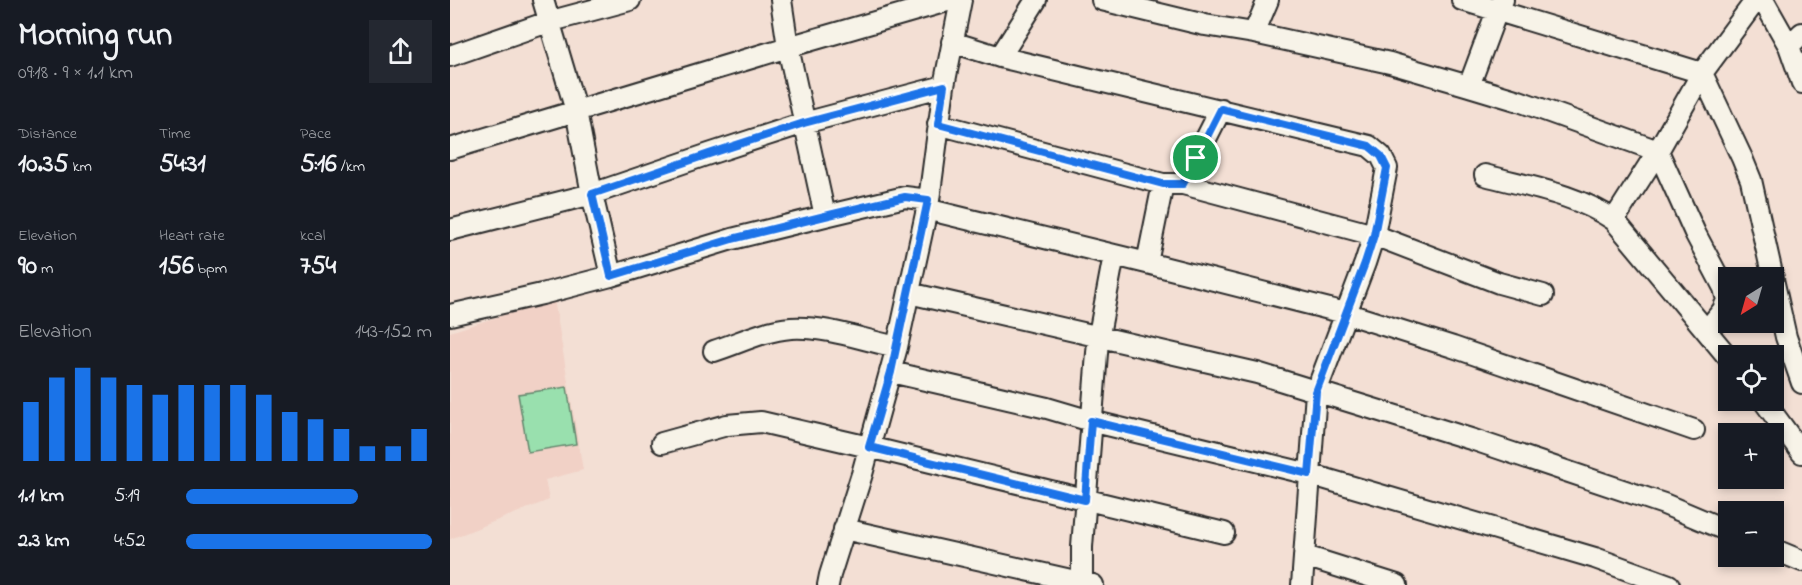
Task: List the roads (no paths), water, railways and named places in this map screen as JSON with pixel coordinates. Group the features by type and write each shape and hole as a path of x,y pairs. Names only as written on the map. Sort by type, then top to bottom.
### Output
{"street":[{"path":"543,0 576,111 611,276"},
{"path":"450,56 548,22 630,0"},
{"path":"781,0 788,47 825,216"},
{"path":"450,149 951,0"},
{"path":"828,585 897,347 927,205 944,86 962,0"},
{"path":"1000,57 1036,0"},
{"path":"1102,0 1205,25 1254,33 1390,63 1519,101 1658,151 1727,300 1723,310 1707,330"},
{"path":"1254,33 1268,0"},
{"path":"1462,0 1500,6 1702,73 1750,180 1770,267"},
{"path":"1614,220 1658,151 1702,73 1756,0"},
{"path":"1763,0 1795,40 1802,83"},
{"path":"1469,86 1500,6"},
{"path":"952,42 1000,57 1369,146 1381,156 1387,168 1374,235 1316,392 1302,585"},
{"path":"450,230 592,194 804,123 944,86"},
{"path":"1183,184 1221,109"},
{"path":"938,124 1163,184 1183,184 1374,235 1499,284 1542,295"},
{"path":"1485,175 1574,198 1597,208 1614,220 1719,345"},
{"path":"1147,263 1163,184"},
{"path":"450,315 611,276 732,239 905,197 927,205 1114,255 1345,313 1453,347 1694,430"},
{"path":"844,529 1086,584 1082,547 1091,421 1099,335 1114,255"},
{"path":"909,293 1257,373 1463,437 1664,504 1718,527"},
{"path":"714,351 750,337 790,328 822,330 897,347"},
{"path":"1784,329 1802,383"},
{"path":"891,372 1047,408 1091,421 1309,474 1595,558 1669,585"},
{"path":"1771,411 1802,453"},
{"path":"662,443 727,424 761,422 1224,533"},
{"path":"1784,554 1802,561"},
{"path":"1305,556 1397,585"}]}
